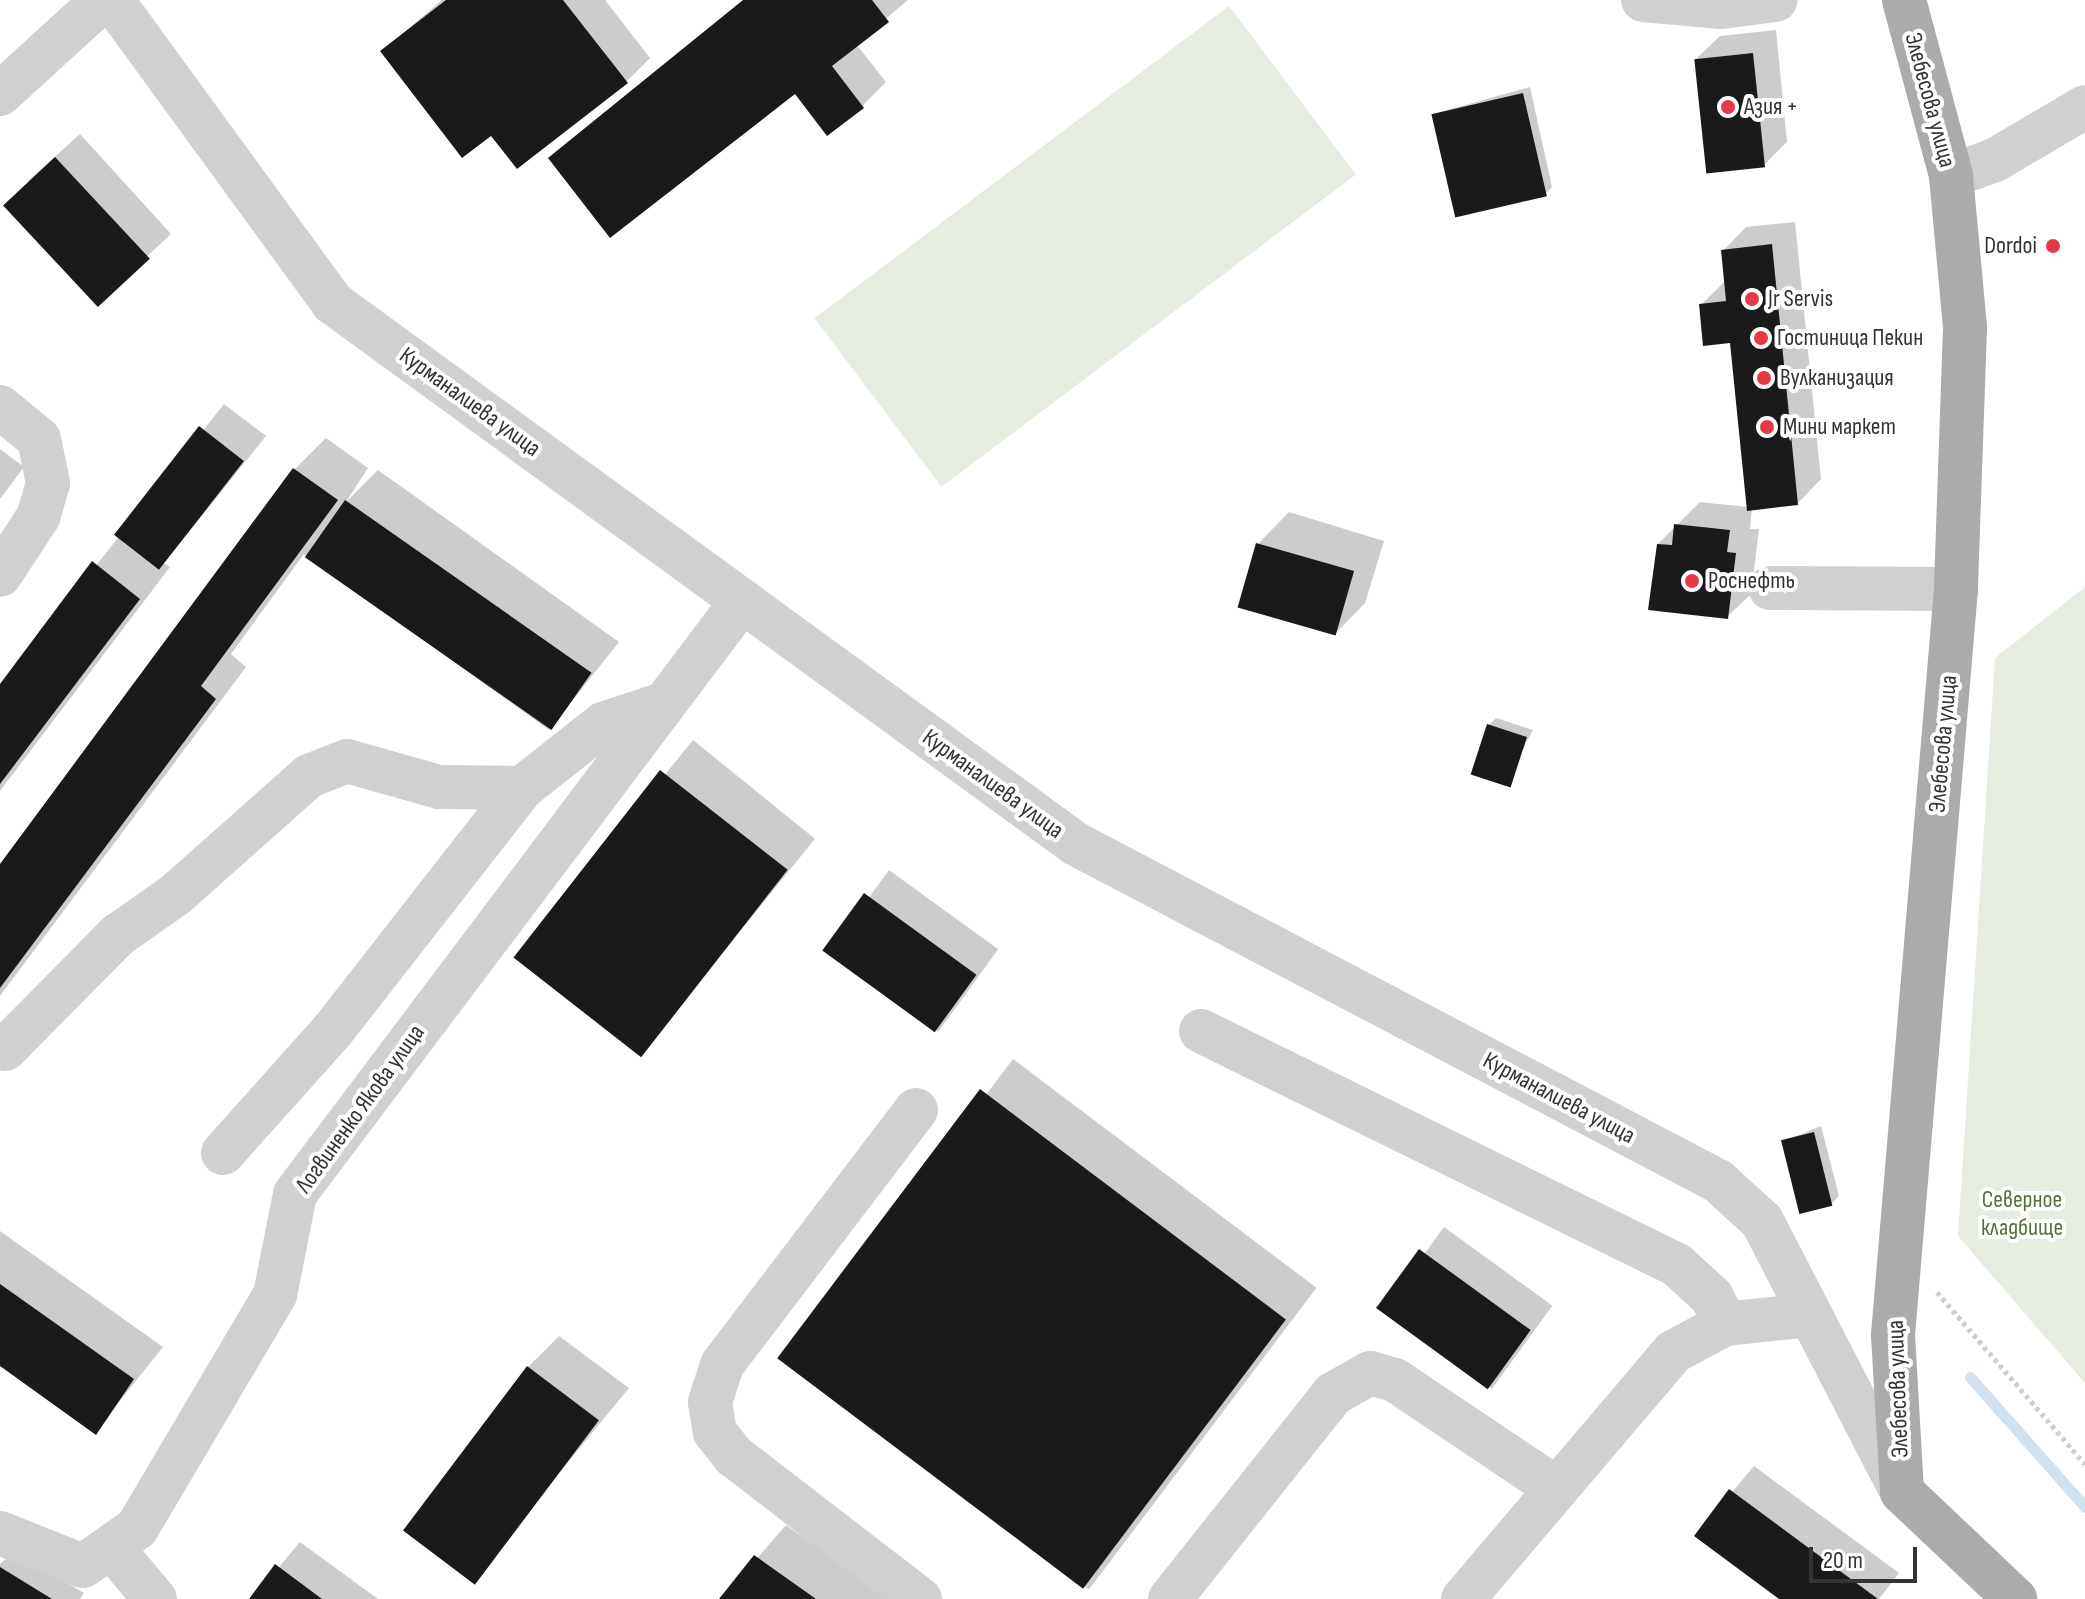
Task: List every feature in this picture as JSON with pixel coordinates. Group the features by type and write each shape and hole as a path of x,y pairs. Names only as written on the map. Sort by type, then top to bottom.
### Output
{"main road":[{"name":"Элебесова улица","path":"1902,1492 1893,1335 1956,589 1965,328 1951,176 1904,0"},
{"path":"1902,1492 2015,1599"}],"street":[{"path":"0,94 103,0"},
{"name":"Курманалиева улица","path":"112,0 333,303 1076,844 1718,1181 1762,1221 1902,1492"},
{"path":"1643,0 1681,7 1776,0"},
{"path":"1951,176 1995,160 2085,107"},
{"path":"0,407 39,439 48,483 38,517 0,575"},
{"path":"1770,588 1956,589"},
{"name":"Логвиненко Якова улица","path":"0,1533 83,1566 137,1528 275,1295 295,1194 742,601"},
{"path":"223,1153 333,1030 522,788 603,724 664,704"},
{"path":"5,1049 118,935 175,895 309,776 347,761 439,787 522,788"},
{"path":"1201,1031 1677,1265 1712,1297 1725,1324"},
{"path":"916,1110 722,1365 710,1402 715,1432 734,1456 920,1599"},
{"path":"1463,1599 1646,1375 1725,1324 1811,1315"},
{"path":"1170,1599 1333,1394 1370,1373 1395,1380 1554,1487"},
{"path":"111,1547 155,1599"}],"green space":[{"path":"1229,6 1356,175 941,487 815,318"},
{"name":"Северное кладбище","path":"2085,587 2085,1383 1958,1236 1995,658"}],"building":[{"path":"446,0 563,0 628,83 517,169 491,136 462,158 380,51"},
{"path":"743,0 872,0 889,22 832,66 864,108 827,136 795,94 610,238 548,158"},
{"path":"1753,53 1765,167 1706,174 1694,59"},
{"path":"1523,93 1547,196 1455,217 1431,114"},
{"path":"55,157 150,259 98,307 3,205"},
{"path":"1772,244 1798,505 1747,511 1730,343 1703,346 1699,304 1726,301 1721,250"},
{"path":"199,426 244,461 159,570 114,535"},
{"path":"293,468 338,500 201,686 216,699 0,988 0,864"},
{"path":"345,500 592,673 551,730 305,557"},
{"name":"Роснефть","path":"1674,524 1730,530 1727,552 1736,553 1728,619 1648,610 1657,544 1672,545"},
{"path":"1256,543 1354,571 1336,636 1238,607"},
{"path":"92,561 140,599 0,784 0,684"},
{"path":"1487,724 1527,737 1511,787 1471,774"},
{"path":"660,770 788,870 641,1057 513,958"},
{"path":"864,893 976,975 935,1032 822,950"},
{"path":"980,1089 1286,1319 1083,1589 777,1358"},
{"path":"1814,1132 1832,1206 1799,1214 1781,1140"},
{"path":"1419,1249 1531,1330 1488,1389 1376,1308"},
{"path":"0,1284 134,1379 96,1435 0,1366"},
{"path":"527,1366 599,1420 475,1585 403,1531"},
{"path":"1729,1489 1878,1599 1779,1599 1694,1536"},
{"path":"754,1555 816,1599 719,1599"},
{"path":"275,1564 322,1599 249,1599"},
{"path":"0,1567 52,1599 0,1599"}],"waterway":[{"path":"1970,1377 2085,1507"}],"place":[{"name":"Азия +","path":"1728,107"},
{"name":"Dordoi","path":"2053,246"},
{"name":"Jr Servis","path":"1752,299"},
{"name":"Гостиница Пекин","path":"1761,338"},
{"name":"Вулканизация","path":"1764,378"},
{"name":"Мини маркет","path":"1767,427"},
{"name":"Роснефть","path":"1692,581"}]}
